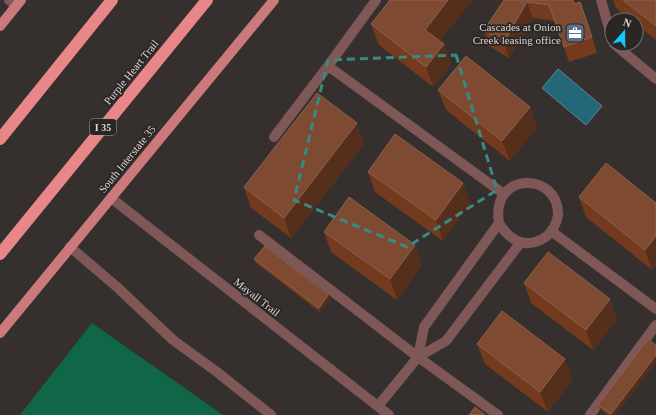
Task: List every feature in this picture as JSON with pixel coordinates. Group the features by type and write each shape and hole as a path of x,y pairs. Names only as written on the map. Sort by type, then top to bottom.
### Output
{"highway":[{"path":"0,139 112,0"},
{"name":"Purple Heart Trail","path":"0,254 206,0"}],"main road":[{"name":"South Interstate 35","path":"0,333 274,0"},
{"path":"0,26 15,2"}],"street":[{"path":"274,137 376,0"},
{"path":"601,0 604,12"},
{"path":"624,52 656,79"},
{"path":"328,66 504,194"},
{"path":"530,182 548,190 554,198 557,206 558,216 552,231 541,240 532,243 521,242 512,238 504,232 499,223 497,213 499,203 504,194 511,187 520,183 530,182"},
{"name":"Mayall Trail","path":"111,198 389,415"},
{"path":"418,357 424,327 499,223"},
{"path":"552,231 656,309"},
{"path":"259,235 418,357 498,415"},
{"path":"378,406 418,357 446,341 521,242"},
{"path":"70,247 116,286 173,340 272,415"},
{"path":"590,415 656,325"}],"highlighted area":[{"path":"456,55 497,190 407,247 294,200 328,60"}],"green space":[{"path":"92,323 223,415 20,415"}],"water":[{"path":"558,69 602,106 586,125 542,88"}],"building":[{"path":"390,0 448,0 425,30 444,44 426,67 371,24"},
{"path":"504,0 573,0 575,4 580,2 592,37 564,47 549,5 527,2 504,42 484,30"},
{"path":"623,0 656,0 656,26 644,17 644,12 638,12"},
{"path":"466,56 530,107 502,141 438,90"},
{"path":"317,93 357,123 284,218 244,187"},
{"path":"395,134 463,183 436,220 368,172"},
{"path":"606,163 656,203 656,236 645,250 579,197"},
{"path":"349,197 415,245 390,279 324,232"},
{"path":"265,246 328,295 319,308 254,259"},
{"path":"548,252 610,299 586,330 524,283"},
{"path":"502,311 565,359 540,392 477,344"},
{"path":"648,339 656,345 656,355 611,414 598,405"},
{"path":"475,407 485,415 469,415"}],"place":[{"name":"Cascades at Onion Creek leasing office","path":"575,33"}]}
